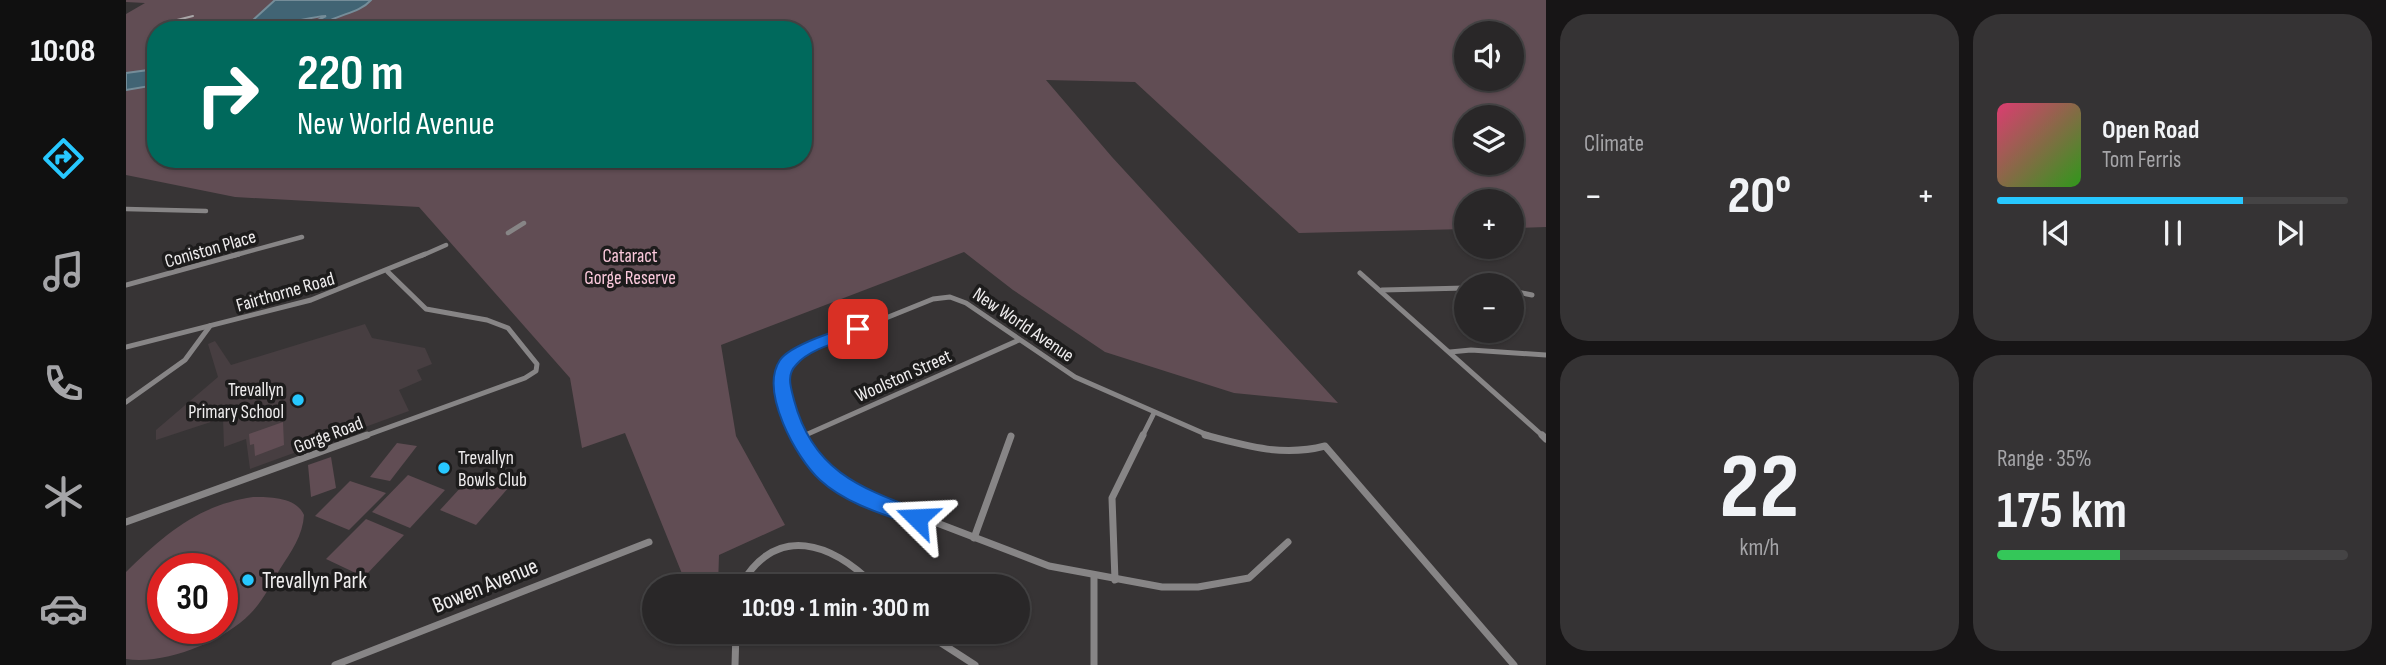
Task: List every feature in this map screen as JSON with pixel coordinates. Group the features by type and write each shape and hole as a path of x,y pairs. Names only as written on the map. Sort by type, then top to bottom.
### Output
{"street":[{"path":"126,209 206,211"},
{"path":"508,233 523,223"},
{"name":"Coniston Place","path":"126,285 302,237"},
{"name":"Fairthorne Road","path":"126,346 311,300 388,272 446,245"},
{"name":"Gorge Road","path":"126,522 525,378 537,367 508,328 487,320 426,309 388,272"},
{"path":"1360,273 1546,439"},
{"path":"1382,290 1454,288"},
{"path":"1524,293 1532,295"},
{"name":"New World Avenue","path":"1288,542 1260,571 1236,582 1178,588 1115,580 1049,566 844,487 816,465 798,438 782,390 781,375 794,356 815,346 943,296 958,299 1075,377 1205,435 1255,449 1292,451 1325,446 1514,665"},
{"path":"126,402 161,379 199,344 210,326"},
{"name":"Woolston Street","path":"798,438 1020,340"},
{"path":"1450,352 1471,350 1546,355"},
{"path":"1115,580 1112,498 1154,413"},
{"path":"974,538 1011,436"},
{"name":"Bowen Avenue","path":"335,665 649,541"},
{"path":"749,574 759,560 784,547 800,545 833,552 860,574"},
{"path":"1094,576 1094,665"},
{"path":"735,665 736,644"},
{"path":"943,644 975,665"}],"shaded area":[{"name":"Trevallyn Primary School","path":"365,324 372,338 425,348 432,364 417,370 422,380 399,390 409,411 250,469 246,439 224,447 223,418 156,440 156,430 218,377 208,344 215,341 231,365"}],"green space":[{"name":"Cataract Gorge Reserve","path":"126,0 1546,0 1546,227 1524,228 1524,189 1454,189 1454,229 1299,233 1135,82 1046,80 1112,157 1338,403 1234,393 1105,352 1013,290 964,252 721,345 736,436 785,525 719,555 718,574 682,574 625,433 582,448 570,378 419,207 235,197 126,175 126,14 145,3"},
{"path":"283,422 284,445 255,456 254,444 250,445 249,434"},
{"path":"397,443 417,446 390,481 370,477"},
{"path":"331,457 336,488 311,497 308,465"},
{"path":"474,473 509,487 476,525 440,510"},
{"path":"408,475 445,490 410,528 372,512"},
{"path":"350,481 386,493 349,530 315,516"},
{"name":"Trevallyn Park","path":"253,497 267,497 289,501 304,515 296,543 263,598 238,624 238,553 147,553 147,644 204,644 175,655 141,660 126,659 126,572 154,546 168,534 215,507"},
{"path":"366,519 404,535 364,577 326,559"}],"water":[{"path":"275,0 371,0 359,9 328,21 316,21 326,16 296,21 253,20"},
{"path":"147,70 147,86 126,90 126,73"}],"railway":[{"path":"173,21 193,16"}],"place":[{"name":"Trevallyn Primary School","path":"298,400"},
{"name":"Trevallyn Bowls Club","path":"444,468"},
{"name":"Trevallyn Park","path":"248,580"}],"route":[{"path":"858,329 804,351 787,362 780,382 787,407 806,453 828,476 859,495 917,518"}]}
